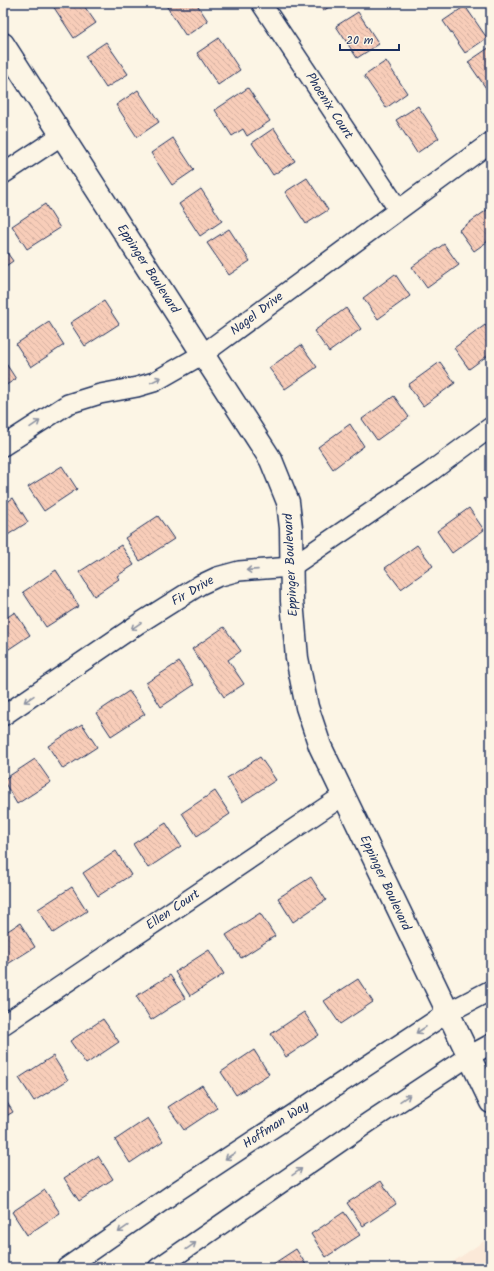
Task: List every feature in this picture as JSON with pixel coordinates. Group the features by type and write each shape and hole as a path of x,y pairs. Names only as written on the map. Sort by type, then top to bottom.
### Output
{"street":[{"name":"Phoenix Court","path":"261,3 398,209"},
{"name":"Eppinger Boulevard","path":"3,44 271,460 288,502 291,528 291,567 297,658 307,706 320,746 491,1102"},
{"path":"3,174 62,135"},
{"name":"Nagel Drive","path":"3,446 68,404 100,394 154,382 203,354 491,142"},
{"name":"Fir Drive","path":"3,716 138,624 200,585 217,577 239,571 291,567 424,476 491,427"},
{"name":"Ellen Court","path":"3,1025 344,795"},
{"name":"Hoffman Way","path":"66,1268 177,1191 447,1013 491,990"},
{"path":"158,1268 369,1122 468,1056 491,1044"}],"shaded area":[{"path":"484,1241 487,1268 444,1268"}],"building":[{"path":"57,3 82,3 96,23 74,38 53,6"},
{"path":"196,3 208,21 186,36 165,4"},
{"path":"317,3 335,3 323,11"},
{"path":"465,6 487,38 465,53 443,21"},
{"path":"358,12 379,44 357,58 336,26"},
{"path":"219,38 240,70 218,85 197,53"},
{"path":"106,42 128,74 106,88 85,56"},
{"path":"490,47 491,93 490,94 468,62"},
{"path":"386,61 407,93 386,108 364,76"},
{"path":"248,88 270,121 247,136 243,129 232,136 215,110"},
{"path":"138,90 159,122 137,137 116,105"},
{"path":"418,106 439,138 417,153 396,120"},
{"path":"274,128 295,161 273,175 252,143"},
{"path":"173,138 194,170 172,185 151,153"},
{"path":"307,178 328,210 306,224 285,192"},
{"path":"201,189 222,221 200,236 179,204"},
{"path":"45,204 60,228 27,249 12,226"},
{"path":"491,207 491,239 474,251 459,230"},
{"path":"229,229 250,261 229,275 207,243"},
{"path":"444,244 459,265 427,288 412,267"},
{"path":"3,247 13,261 3,268"},
{"path":"395,274 410,296 378,319 363,298"},
{"path":"104,301 119,324 85,346 70,323"},
{"path":"346,308 361,329 329,352 314,331"},
{"path":"49,322 64,345 31,367 16,344"},
{"path":"485,325 491,333 491,353 469,369 454,348"},
{"path":"301,345 317,367 285,389 269,368"},
{"path":"3,359 16,379 3,387"},
{"path":"440,362 455,383 423,406 408,385"},
{"path":"394,396 409,417 377,440 362,419"},
{"path":"350,424 364,446 333,469 318,447"},
{"path":"62,466 77,489 44,511 28,487"},
{"path":"491,493 491,509 484,499"},
{"path":"13,498 28,522 3,538 3,505"},
{"path":"469,508 484,530 452,553 437,531"},
{"path":"158,516 174,539 140,561 125,538"},
{"path":"121,545 134,565 117,576 119,579 94,596 79,572"},
{"path":"417,545 433,566 401,589 385,568"},
{"path":"56,570 79,606 46,627 23,592"},
{"path":"15,612 30,635 3,653 3,620"},
{"path":"224,627 241,651 228,660 244,684 224,697 192,649"},
{"path":"179,662 194,685 161,707 146,683"},
{"path":"129,691 145,714 111,736 96,713"},
{"path":"82,724 97,747 63,769 48,746"},
{"path":"260,757 276,780 242,802 227,778"},
{"path":"35,759 51,782 17,804 3,780"},
{"path":"215,791 230,814 197,836 182,813"},
{"path":"166,823 181,846 148,868 133,844"},
{"path":"116,851 131,875 98,896 83,873"},
{"path":"311,877 326,900 293,922 278,898"},
{"path":"72,887 87,911 53,933 38,909"},
{"path":"260,913 275,936 241,958 226,935"},
{"path":"20,923 35,947 3,967 3,934"},
{"path":"209,950 224,974 190,996 175,972"},
{"path":"170,975 185,998 151,1020 136,996"},
{"path":"358,979 373,1002 340,1024 324,1001"},
{"path":"304,1012 319,1035 286,1057 271,1034"},
{"path":"103,1019 119,1042 86,1064 70,1041"},
{"path":"254,1050 269,1074 236,1095 221,1072"},
{"path":"53,1056 68,1080 34,1101 19,1078"},
{"path":"202,1085 217,1108 184,1130 168,1107"},
{"path":"3,1096 13,1112 3,1118"},
{"path":"148,1118 163,1141 130,1163 115,1140"},
{"path":"98,1156 113,1179 79,1201 64,1178"},
{"path":"381,1181 396,1204 363,1226 347,1203"},
{"path":"45,1190 60,1213 27,1235 12,1212"},
{"path":"344,1212 360,1235 326,1257 311,1234"},
{"path":"296,1249 308,1268 267,1268"}]}
